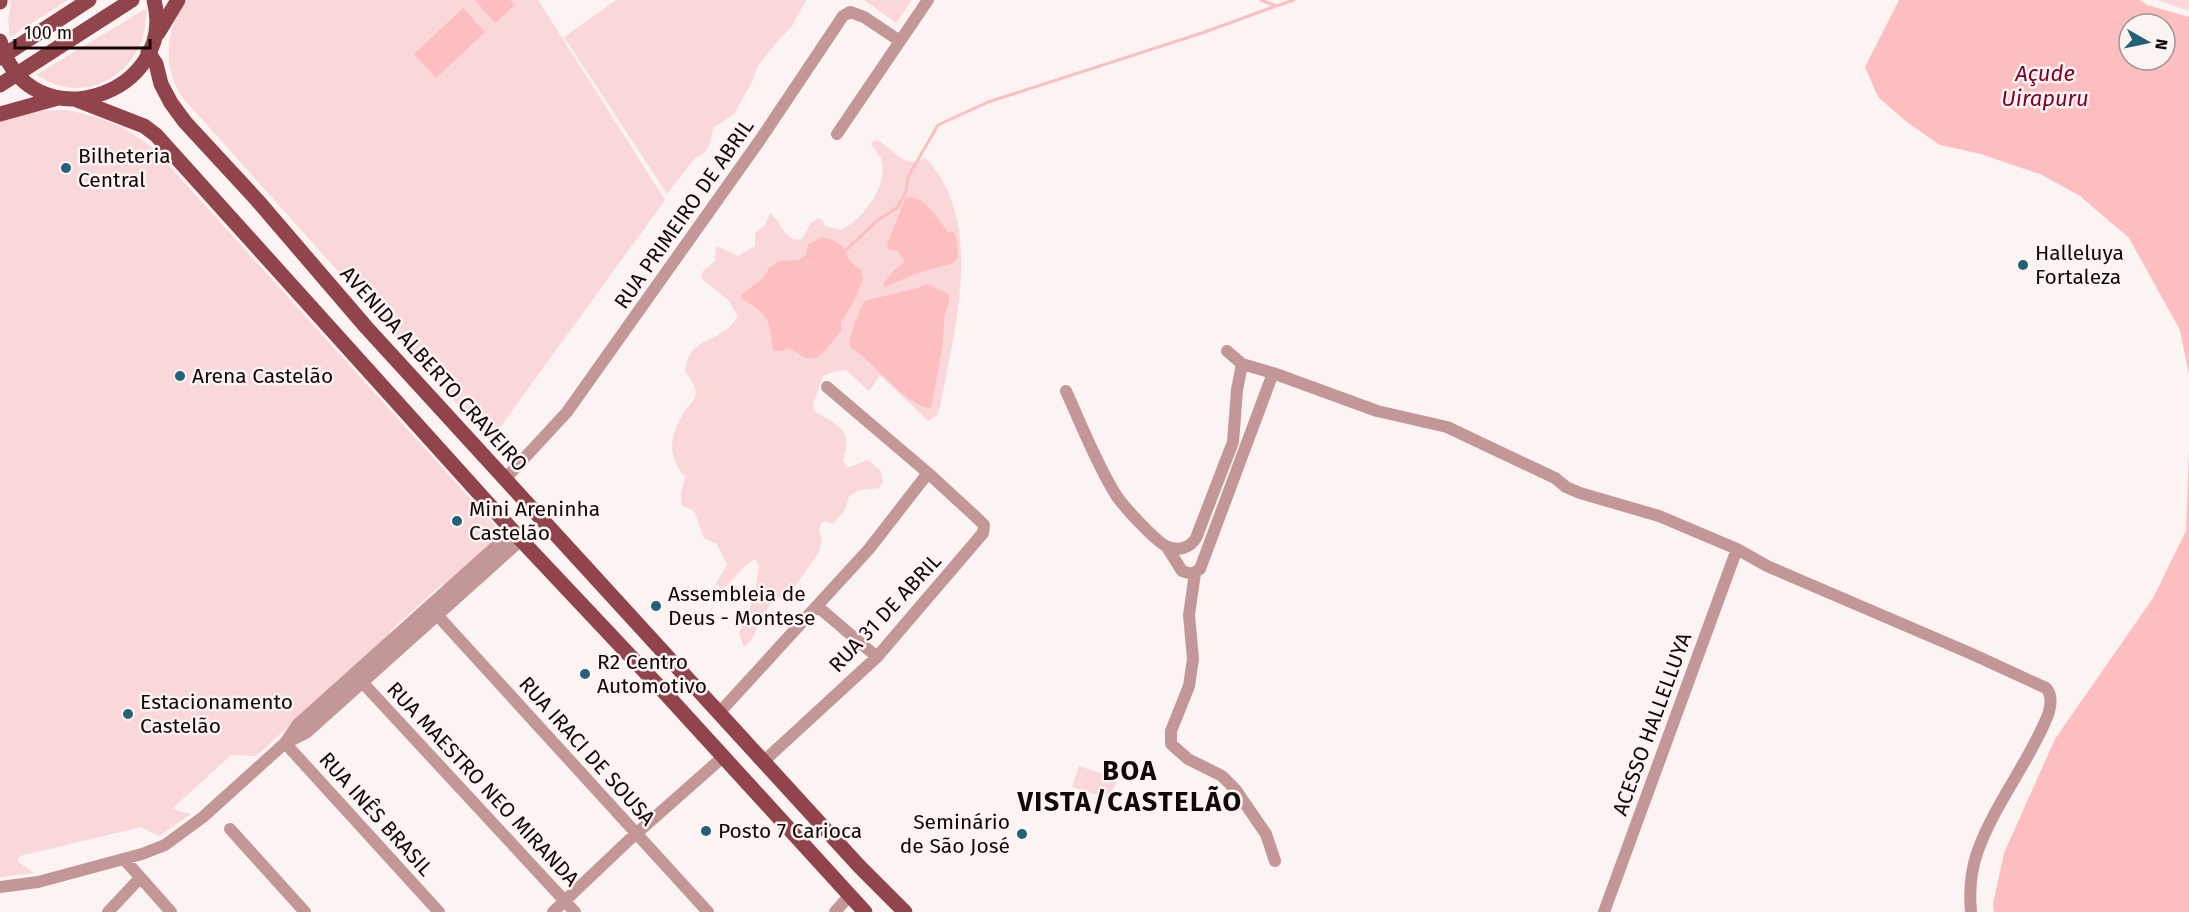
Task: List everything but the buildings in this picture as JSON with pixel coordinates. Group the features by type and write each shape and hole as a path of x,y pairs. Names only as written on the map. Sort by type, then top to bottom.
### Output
{"main road":[{"path":"0,58 89,0"},
{"path":"0,85 132,0"},
{"path":"77,100 109,92 120,86 140,66 178,0"},
{"path":"151,47 157,26 156,4"},
{"path":"0,41 8,62 16,73 38,91 58,98 77,100 144,126 156,135 517,536 865,912"},
{"name":"AVENIDA ALBERTO CRAVEIRO","path":"151,47 161,84 171,104 185,122 257,200 366,327 904,912"},
{"path":"0,114 58,98"},
{"path":"849,896 870,877"}],"street":[{"path":"837,134 928,0"},
{"name":"RUA PRIMEIRO DE ABRIL","path":"505,479 567,412 760,141 843,16 850,12 859,15 900,41"},
{"path":"1227,351 1242,364 1377,411 1447,427 1555,478 1566,487 1659,516 1737,549 1767,566 2046,688 2051,700 2046,721 2010,785 1978,851 1969,885 1971,912"},
{"path":"1167,547 1176,549 1189,546 1199,533 1233,442 1237,390 1242,364"},
{"path":"1066,391 1118,498 1167,547 1180,570 1188,574 1200,569 1208,551 1273,373"},
{"path":"719,713 869,549 928,474 826,387"},
{"name":"RUA 31 DE ABRIL","path":"764,761 877,657 983,534 984,525 928,474"},
{"path":"285,743 306,733 363,683 438,616 517,536"},
{"path":"0,887 38,882 124,859 158,848 178,837 285,743 298,724 517,536"},
{"name":"ACESSO HALLELLUYA","path":"1604,912 1737,549"},
{"path":"1195,573 1189,615 1193,659 1186,693 1171,731 1171,744 1188,759 1222,776 1235,789 1266,834 1275,861"},
{"path":"817,606 877,657"},
{"name":"RUA IRACI DE SOUSA","path":"438,616 708,912"},
{"name":"RUA MAESTRO NEO MIRANDA","path":"363,683 575,912"},
{"name":"RUA INÊS BRASIL","path":"285,743 439,912"},
{"path":"553,912 723,757"},
{"path":"230,829 305,912"},
{"path":"124,859 171,912"},
{"path":"108,912 140,878"},
{"path":"836,911 849,896"}],"shaded area":[{"path":"11,0 68,0 10,37 8,21"},
{"path":"188,0 538,0 665,200 490,441 182,97 171,73 169,47 175,22 180,10"},
{"path":"616,0 806,0 791,27 758,66 734,114 713,128 710,144 704,153 694,159 667,194 564,37"},
{"path":"864,0 912,0 896,23"},
{"path":"2157,0 2189,0 2189,11"},
{"path":"147,8 145,29 139,47 127,65 109,79 88,87 71,88 36,75"},
{"name":"Arena Castelão","path":"64,110 112,123 155,150 501,533 448,583 441,585 389,632 388,636 256,756 231,755 172,809 191,814 159,836 141,827 20,856 17,861 34,873 0,877 0,119 32,111"},
{"path":"877,140 905,160 911,162 926,158 944,184 955,213 961,245 961,277 953,342 941,404 937,415 928,421 880,375 869,391 846,370 823,376 813,404 814,411 836,425 845,434 846,449 843,460 847,468 868,460 880,470 883,481 879,488 860,490 849,496 845,510 833,524 825,521 821,523 819,531 822,540 819,552 794,588 770,604 750,642 744,647 739,634 755,593 759,566 755,559 722,589 716,583 727,565 717,544 704,538 694,511 682,506 681,494 685,477 675,461 672,445 684,412 696,395 685,371 691,354 699,345 726,330 738,316 729,301 701,278 703,271 715,261 716,246 738,256 755,246 755,233 765,225 770,213 787,235 796,239 802,239 810,224 818,218 825,226 840,230 857,219 872,201 881,179 883,169 881,159 871,143"},
{"path":"1079,766 1117,779 1110,799 1072,787"}],"water":[{"path":"475,0 510,0 515,5 495,23"},
{"name":"Açude Uirapuru","path":"1899,0 2140,0 2147,5 2172,12 2117,12 2117,72 2177,72 2177,14 2189,17 2189,375 2180,330 2129,238 2080,196 2042,175 1981,154 1940,145 1908,123 1878,97 1865,67"},
{"path":"463,8 485,32 436,78 414,54"},
{"path":"906,197 920,200 936,215 948,232 954,232 958,258 953,263 920,272 884,287 883,284 894,270 905,262 898,251 888,249 887,245"},
{"path":"822,237 843,247 850,260 861,270 863,279 855,299 841,322 841,331 816,358 806,358 789,348 773,351 771,332 766,319 763,314 742,299 742,294 762,279 770,267 780,261 799,260 806,255 808,244"},
{"path":"927,284 949,294 931,409 908,398 850,347 852,330 864,301"},
{"path":"2189,450 2189,912 1994,912 1993,904 2004,853 2055,739 2153,598 2186,531"}],"waterway":[{"path":"1261,0 1276,6 1294,0"},
{"path":"846,250 878,220 898,207 906,191 908,177 938,125 988,102 1202,33 1276,6"}],"place":[{"name":"Bilheteria Central","path":"66,168"},
{"name":"Halleluya Fortaleza","path":"2023,265"},
{"name":"Arena Castelão","path":"180,376"},
{"name":"Mini Areninha Castelão","path":"457,521"},
{"name":"Assembleia de Deus - Montese","path":"656,606"},
{"name":"R2 Centro Automotivo","path":"585,674"},
{"name":"Estacionamento Castelão","path":"128,714"},
{"name":"Posto 7 Carioca","path":"706,831"},
{"name":"Seminário de São José","path":"1022,834"}],"district":[{"name":"BOA VISTA/CASTELÃO","path":"1130,786"}]}
